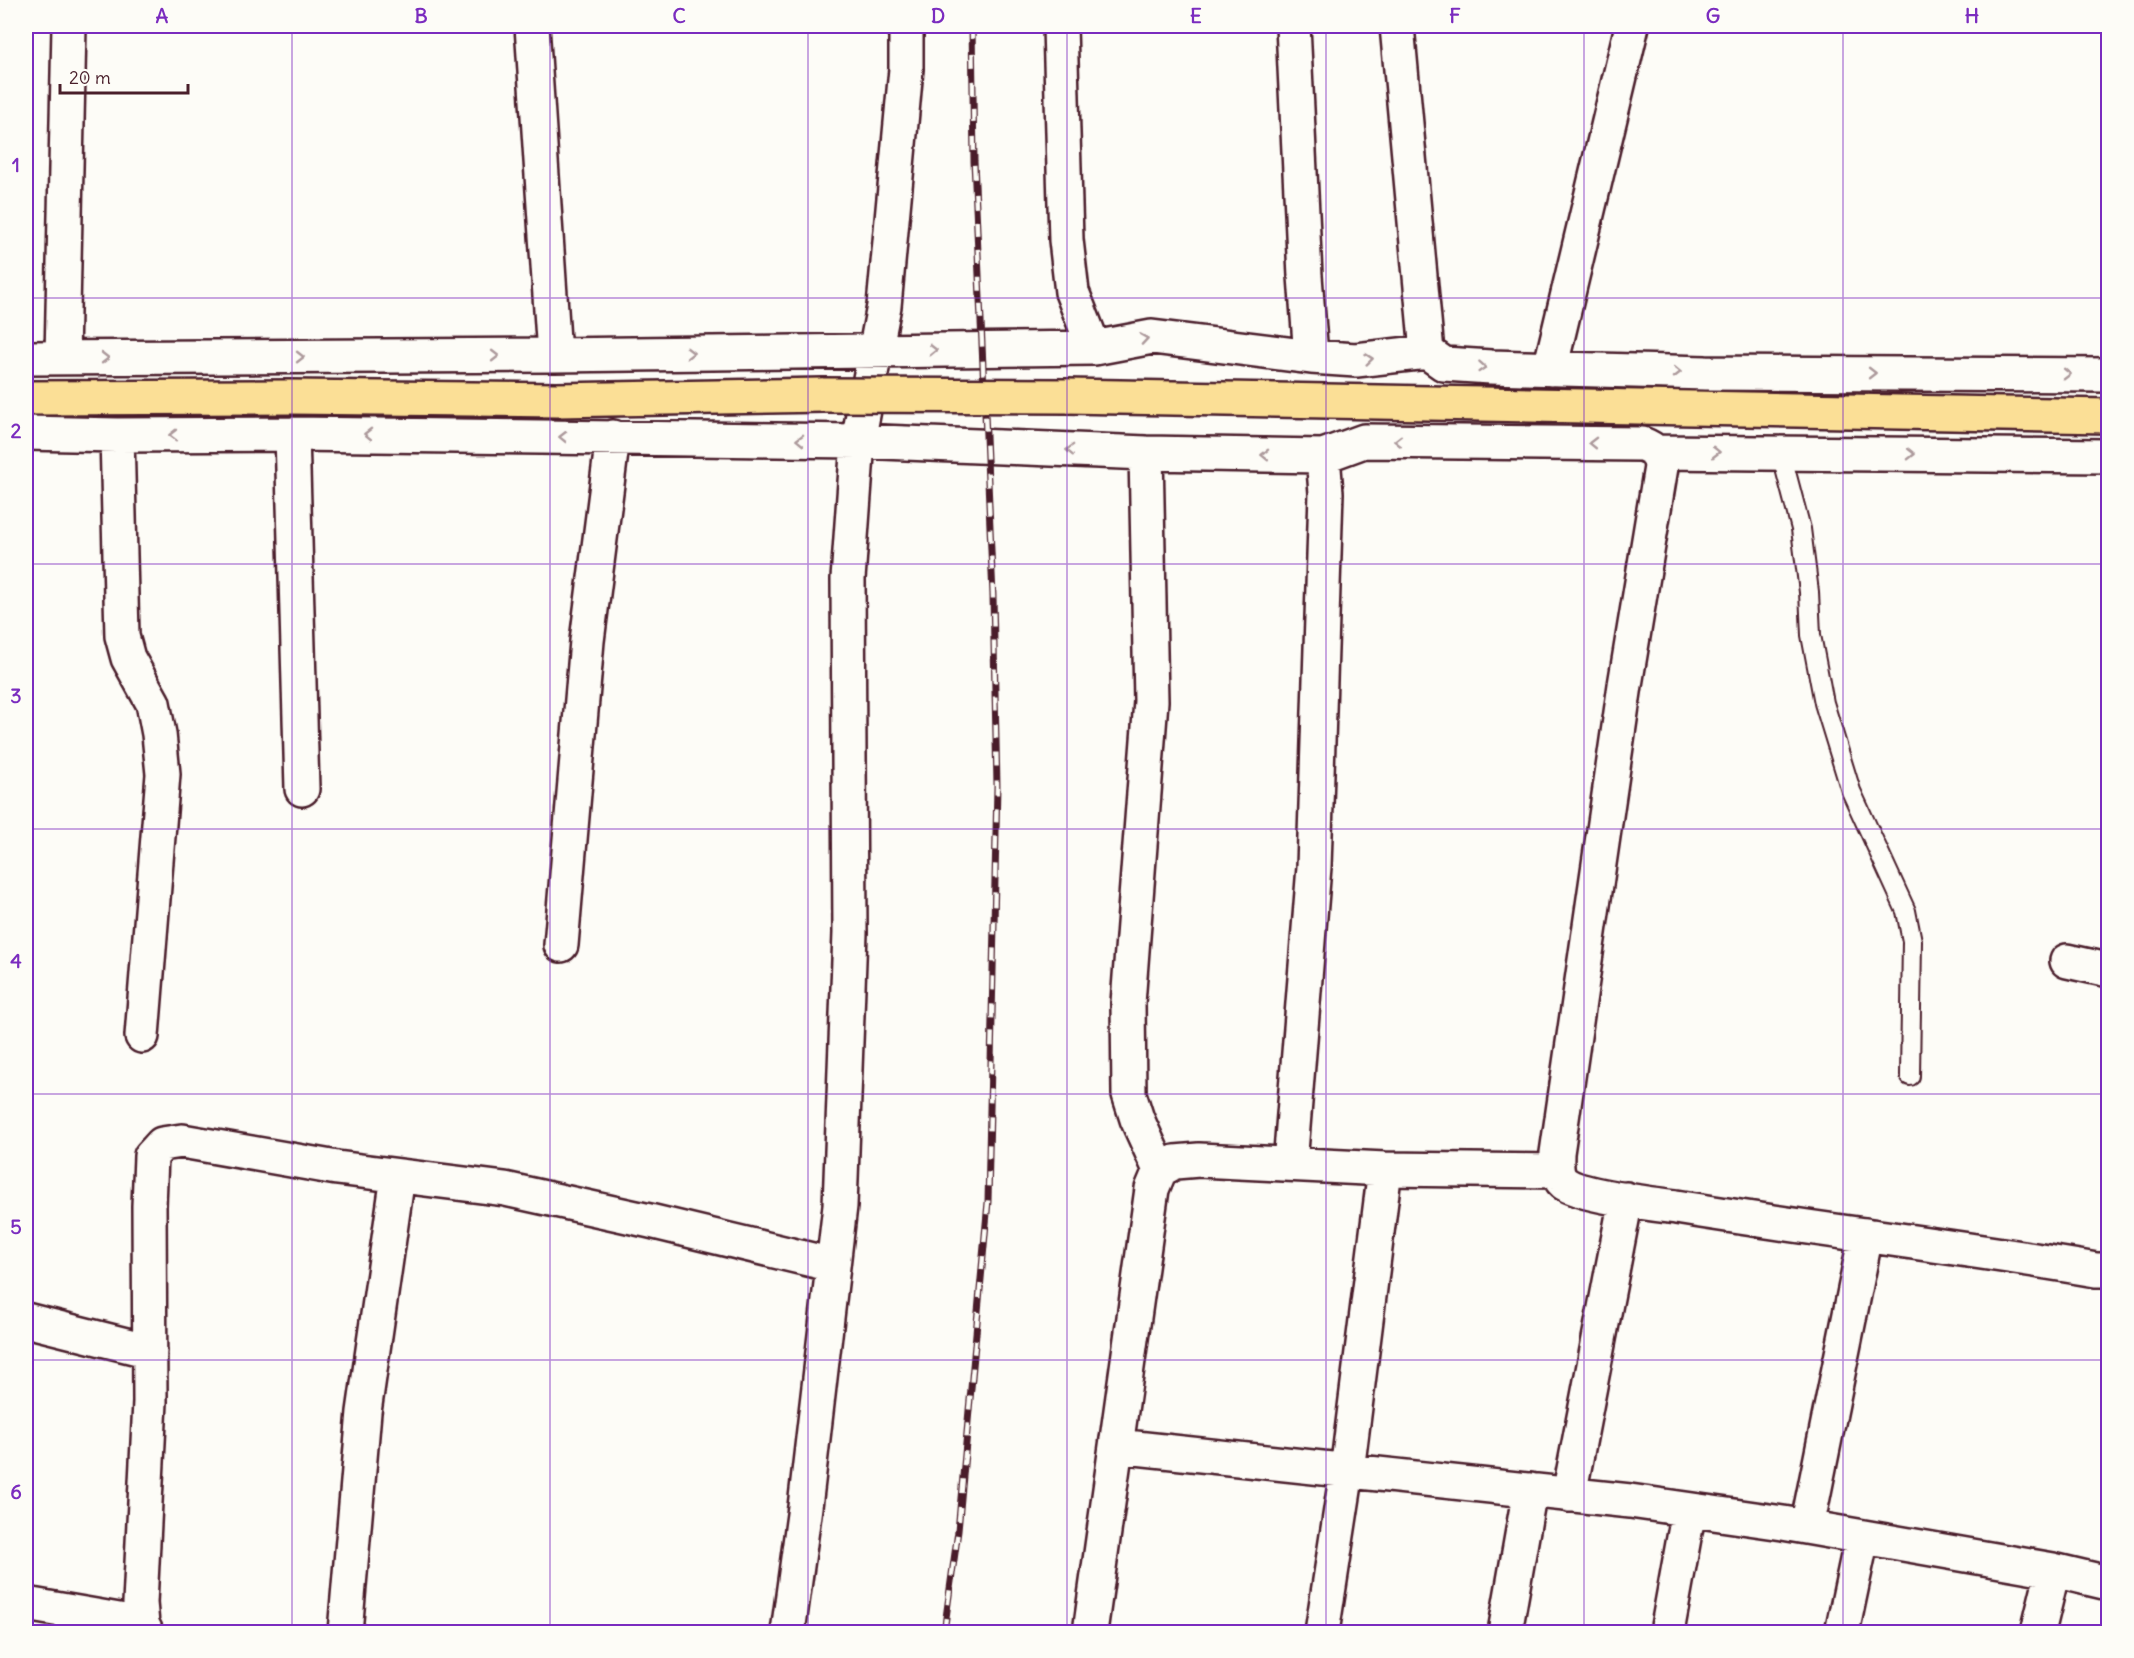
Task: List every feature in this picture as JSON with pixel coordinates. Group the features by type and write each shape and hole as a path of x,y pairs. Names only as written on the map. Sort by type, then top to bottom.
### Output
{"main road":[{"path":"26,398 290,397 556,400 823,395 1067,396 2109,416"}],"street":[{"path":"62,358 69,26"},
{"path":"532,26 554,355"},
{"path":"788,1632 840,1206 850,933 848,579 858,441 885,294 906,69 906,26"},
{"path":"1060,26 1066,240 1072,292 1088,334"},
{"path":"1293,26 1311,357"},
{"path":"1396,26 1427,352"},
{"path":"1550,369 1632,26"},
{"path":"26,358 874,351 1088,334 1152,338 1311,357 1356,360 1427,352 1444,364 1550,369 1706,373 2109,375"},
{"path":"26,433 858,441 1146,453 1323,456 1364,441 1642,444 1654,449 1781,453 2109,456"},
{"path":"292,434 302,789"},
{"path":"117,435 122,636 128,658 153,703 163,774 142,1036"},
{"path":"561,945 587,641 613,437"},
{"path":"1654,449 1661,467 1625,685 1557,1153 1557,1171 1564,1183 1578,1189 1626,1199 1770,1222 1945,1245 2096,1270 2109,1270"},
{"path":"1146,453 1151,701 1128,1003 1129,1094 1137,1119 1160,1170"},
{"path":"1290,1164 1314,867 1326,494 1323,456"},
{"path":"2067,961 2109,970"},
{"path":"26,1604 74,1623 144,1628 140,1603 150,1402 149,1206 152,1156 162,1144 182,1141 337,1168 505,1190 650,1221 833,1266"},
{"path":"1090,1632 1152,1189 1160,1170 1175,1162 1199,1160 1385,1169 1557,1171"},
{"path":"1322,1632 1347,1471 1385,1169"},
{"path":"345,1632 364,1412 398,1176"},
{"path":"1569,1495 1626,1199"},
{"path":"1807,1527 1866,1235"},
{"path":"26,1320 150,1351"},
{"path":"1117,1446 1689,1510 1807,1527 2053,1570 2109,1583"},
{"path":"1505,1632 1530,1491"},
{"path":"1667,1632 1689,1510"},
{"path":"1842,1632 1862,1537"},
{"path":"2038,1632 2053,1570"}],"lane":[{"path":"1781,453 1801,529 1809,592 1811,634 1824,703 1851,791 1906,911 1912,941 1910,1076"}],"railway":[{"path":"944,1632 958,1531 988,1202 997,786 993,596 974,161 972,26"}]}
